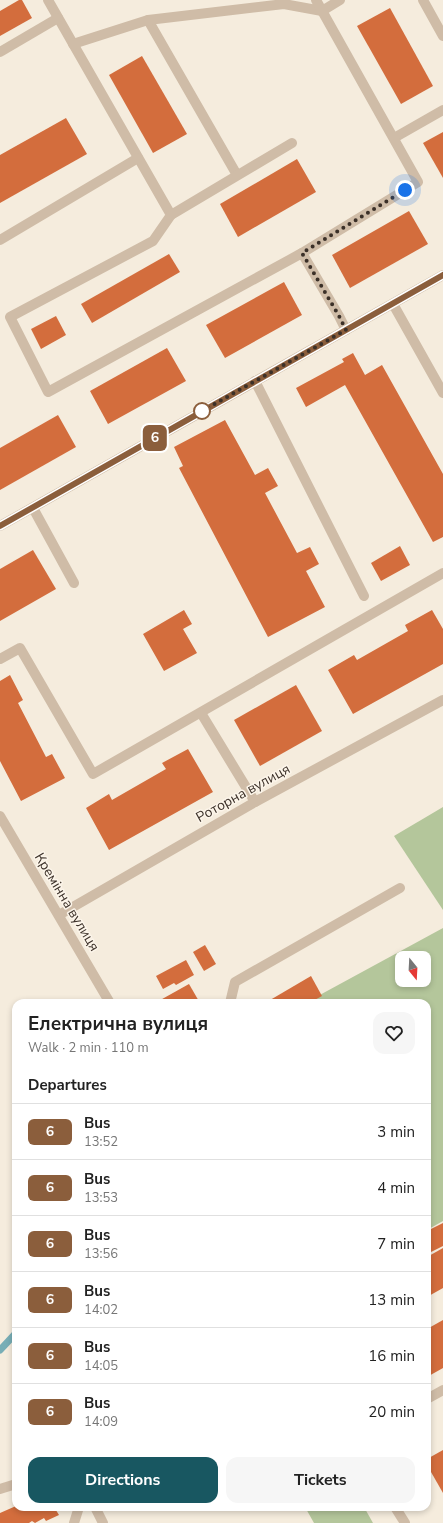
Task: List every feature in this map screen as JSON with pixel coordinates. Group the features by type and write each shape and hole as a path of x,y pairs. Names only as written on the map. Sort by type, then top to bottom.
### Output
{"street":[{"path":"48,0 171,215"},
{"path":"292,143 171,215 153,241 10,317 48,392 302,253 418,182 316,0"},
{"path":"72,44 148,20 284,4 322,11 340,0"},
{"path":"423,0 443,36"},
{"path":"0,52 58,18"},
{"path":"148,20 237,175"},
{"path":"394,138 443,110"},
{"path":"0,240 138,158"},
{"path":"302,253 346,330"},
{"path":"0,526 443,276"},
{"path":"393,304 443,393"},
{"path":"255,381 364,596"},
{"path":"33,508 74,583"},
{"path":"0,659 20,648 93,774 443,573"},
{"name":"Роторна вулиця","path":"59,915 255,802 443,700"},
{"path":"201,713 255,802"},
{"name":"Кремінна вулиця","path":"0,816 108,999"},
{"path":"231,999 235,982 400,888"},
{"path":"431,1397 443,1390"},
{"path":"0,1489 12,1485"},
{"path":"74,1523 78,1511"},
{"path":"97,1511 102,1523"},
{"path":"398,1511 405,1523"}],"green space":[{"path":"443,807 443,910 394,836"},
{"path":"443,928 443,1221 431,1228 431,999 312,999 395,954 395,987 431,987 431,951 401,951"},
{"path":"307,1511 366,1511 373,1523 314,1523"}],"building":[{"path":"19,0 22,0 32,18 0,36 0,11"},
{"path":"390,8 433,86 401,104 357,26"},
{"path":"142,56 187,134 153,153 109,75"},
{"path":"66,118 87,154 0,203 0,155"},
{"path":"443,132 443,178 423,143"},
{"path":"297,159 316,192 238,237 220,204"},
{"path":"409,211 428,244 350,288 332,255"},
{"path":"169,254 180,272 92,323 81,304"},
{"path":"284,282 302,315 225,358 206,325"},
{"path":"56,316 66,335 41,349 31,329"},
{"path":"167,348 186,381 108,424 90,391"},
{"path":"353,353 365,375 382,365 443,474 443,537 433,542 345,385 306,407 296,388 344,362 342,359"},
{"path":"58,415 76,447 0,490 0,448"},
{"path":"225,420 255,475 268,468 278,486 265,493 297,553 310,547 319,564 306,571 325,607 268,637 179,468 183,466 174,447"},
{"path":"400,546 410,565 381,581 371,563"},
{"path":"33,550 56,589 0,621 0,569"},
{"path":"184,610 192,624 183,629 197,653 164,671 143,634"},
{"path":"432,610 443,629 443,664 353,714 328,670 354,655 357,660 408,631 405,625"},
{"path":"10,675 23,700 18,703 46,757 52,754 65,778 21,801 0,761 0,681"},
{"path":"296,685 322,731 260,766 234,720"},
{"path":"188,749 213,792 109,850 86,808 109,794 112,800 166,769 162,763"},
{"path":"205,945 216,964 204,971 193,952"},
{"path":"186,960 194,975 176,985 174,983 163,989 156,976"},
{"path":"311,976 322,996 316,999 272,999"},
{"path":"189,984 198,999 162,999"},
{"path":"443,1223 443,1246 431,1252 431,1229"},
{"path":"443,1248 443,1288 431,1295 431,1255"},
{"path":"443,1320 443,1368 431,1375 431,1327"},
{"path":"443,1450 443,1493 431,1472 431,1457"},
{"path":"12,1508 12,1511 56,1511 59,1515 46,1521 44,1518 35,1523 32,1521 29,1523 0,1523 0,1513"}],"waterway":[{"path":"0,1350 12,1337"}],"bus line":[{"name":"6","path":"0,526 443,275"}],"route":[{"path":"202,411 346,330 302,253 405,190"}]}
